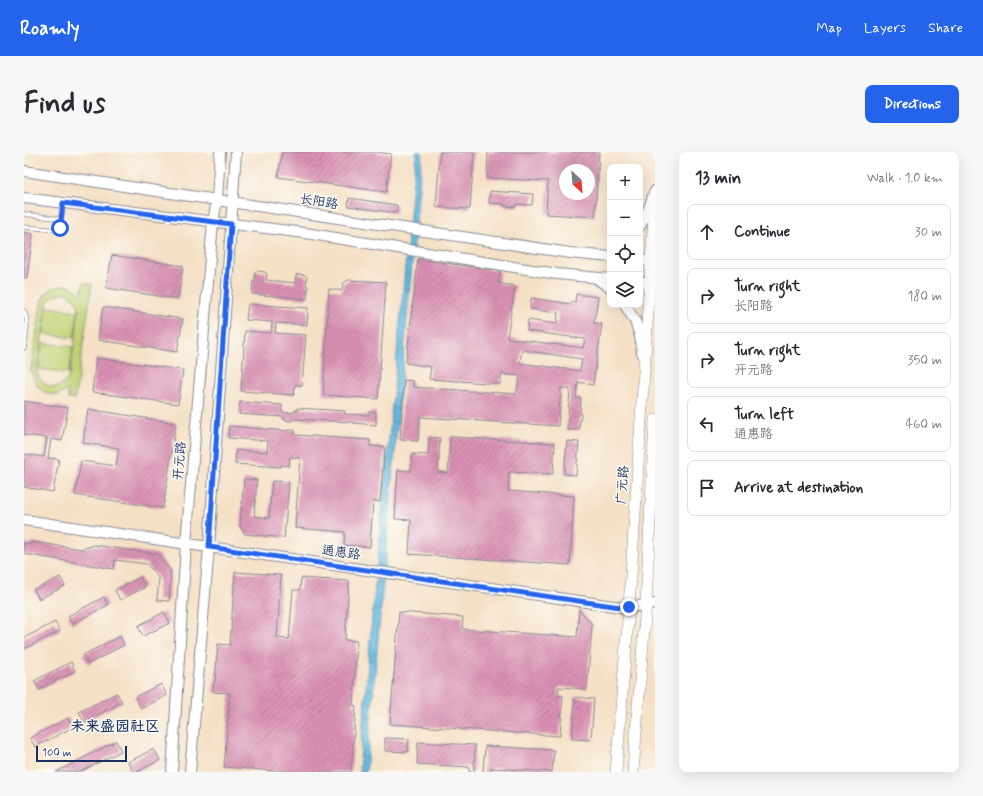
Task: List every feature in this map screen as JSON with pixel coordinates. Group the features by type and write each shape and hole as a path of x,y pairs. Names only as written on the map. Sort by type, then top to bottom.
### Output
{"main road":[{"name":"开元路","path":"172,772 186,544 220,152"},
{"path":"190,772 209,547 236,152"},
{"name":"长阳路","path":"24,171 570,253 607,257"},
{"path":"643,220 655,191"},
{"path":"24,198 305,233 557,274 607,279"},
{"name":"广元路","path":"616,772 629,607 644,373 649,261 655,200"},
{"path":"597,256 607,253"},
{"path":"594,277 607,286"},
{"path":"627,308 640,336 644,373"},
{"path":"634,772 650,604 655,420"},
{"name":"通惠路","path":"24,520 620,607 650,604"}],"lane":[{"path":"24,227 58,230 60,228 63,203"},
{"path":"24,214 61,219"},
{"path":"24,310 26,315 24,348"}],"green space":[{"path":"83,283 92,284 75,399 68,399 68,390 58,395 48,394 39,388 31,370 42,299 48,292 60,286 69,286 74,288 81,295","holes":["64,293 70,295 74,299 78,304 79,311 70,374 62,385 52,387 42,382 37,370 47,304 50,299 56,295"]},
{"path":"47,307 78,311 74,338 44,334"},
{"path":"42,343 73,347 69,373 39,369"}],"water":[{"path":"416,152 422,152 366,772 359,772 370,640"}],"building":[{"path":"282,152 376,152 391,154 386,192 278,177"},
{"path":"440,152 474,152 470,209 436,207"},
{"path":"488,152 599,152 595,217 546,214 548,181 487,178"},
{"path":"490,191 533,194 532,205 517,204 516,207 504,206 504,204 489,203"},
{"path":"349,198 397,205 396,213 348,206"},
{"path":"24,232 33,234 27,278 24,278"},
{"path":"112,255 183,266 178,299 106,288"},
{"path":"418,259 500,271 498,283 515,286 507,338 583,348 585,339 527,331 528,320 557,324 558,313 530,309 531,298 571,304 571,302 575,302 576,294 598,297 594,323 602,324 593,385 578,382 576,398 581,398 581,418 579,430 567,430 570,389 561,388 558,426 420,417 418,441 400,440 404,380 413,381 413,387 516,394 520,376 502,374 500,384 429,379 431,367 406,363","holes":["522,350 582,359 580,371 520,363"]},
{"path":"257,271 265,272 267,274 266,280 295,283 296,275 305,275 307,277 306,286 308,286 307,299 252,294 253,281 255,282 255,273"},
{"path":"348,280 386,282 378,399 323,395 329,289 342,291 343,284"},
{"path":"248,304 308,308 307,325 276,323 275,333 306,335 302,385 295,385 294,395 241,391 245,331 271,333 272,322 246,320"},
{"path":"103,307 183,319 177,352 98,340"},
{"path":"96,358 183,370 178,404 92,392"},
{"path":"24,401 68,408 62,441 51,439 48,458 59,459 53,492 24,487 24,454 44,457 47,438 24,435"},
{"path":"240,402 282,405 282,412 293,413 294,411 297,411 297,408 345,411 344,414 369,415 369,412 376,412 376,425 353,422 292,419 292,421 284,420 284,417 239,414"},
{"path":"88,409 176,423 163,508 75,495 81,461 116,466 119,448 83,443"},
{"path":"229,426 288,431 295,430 295,435 370,440 370,446 385,447 380,502 373,501 370,547 344,545 345,532 295,528 300,458 290,457 289,466 281,465 281,467 235,464 236,450 267,452 268,441 228,438"},
{"path":"429,437 440,438 438,472 448,473 450,437 555,443 553,474 509,472 508,491 574,496 570,565 409,554 411,520 395,519 398,470 411,471 412,454 428,455"},
{"path":"567,441 579,442 576,475 564,474"},
{"path":"244,479 257,480 254,516 269,518 272,481 289,482 284,538 245,534 240,526"},
{"path":"31,542 82,549 94,545 157,554 171,571 169,601 157,600 159,579 147,564 115,560 114,569 24,554 24,543 31,544"},
{"path":"235,572 281,575 277,638 289,639 293,590 300,590 301,578 349,581 345,640 357,641 353,705 356,706 351,772 288,772 224,767 230,693 213,692 218,644 230,645"},
{"path":"60,577 65,586 39,599 34,590"},
{"path":"140,577 145,587 120,600 115,590"},
{"path":"104,597 108,605 72,624 68,616"},
{"path":"579,609 592,624 587,689 559,687 558,696 563,696 560,736 390,724 399,612 463,617 462,629 577,637"},
{"path":"164,612 170,623 143,636 138,626"},
{"path":"55,622 60,631 24,649 24,638"},
{"path":"120,636 124,645 88,664 83,655"},
{"path":"71,662 75,671 39,690 34,681"},
{"path":"161,684 167,695 141,709 135,697"},
{"path":"117,693 122,702 84,722 79,712"},
{"path":"575,697 594,699 591,740 572,739"},
{"path":"68,718 73,727 35,747 30,738"},
{"path":"385,738 409,739 408,752 385,751"},
{"path":"116,741 121,751 80,772 56,772"},
{"path":"418,742 475,745 474,772 469,772 469,767 417,764"},
{"path":"485,746 554,750 552,772 491,768 491,772 483,772"},
{"path":"154,749 160,760 137,772 133,772 128,762"}],"district":[{"name":"未来盛园社区","path":"115,727"}],"route":[{"path":"60,228 63,203 231,224 209,547 620,607 629,607"}]}
